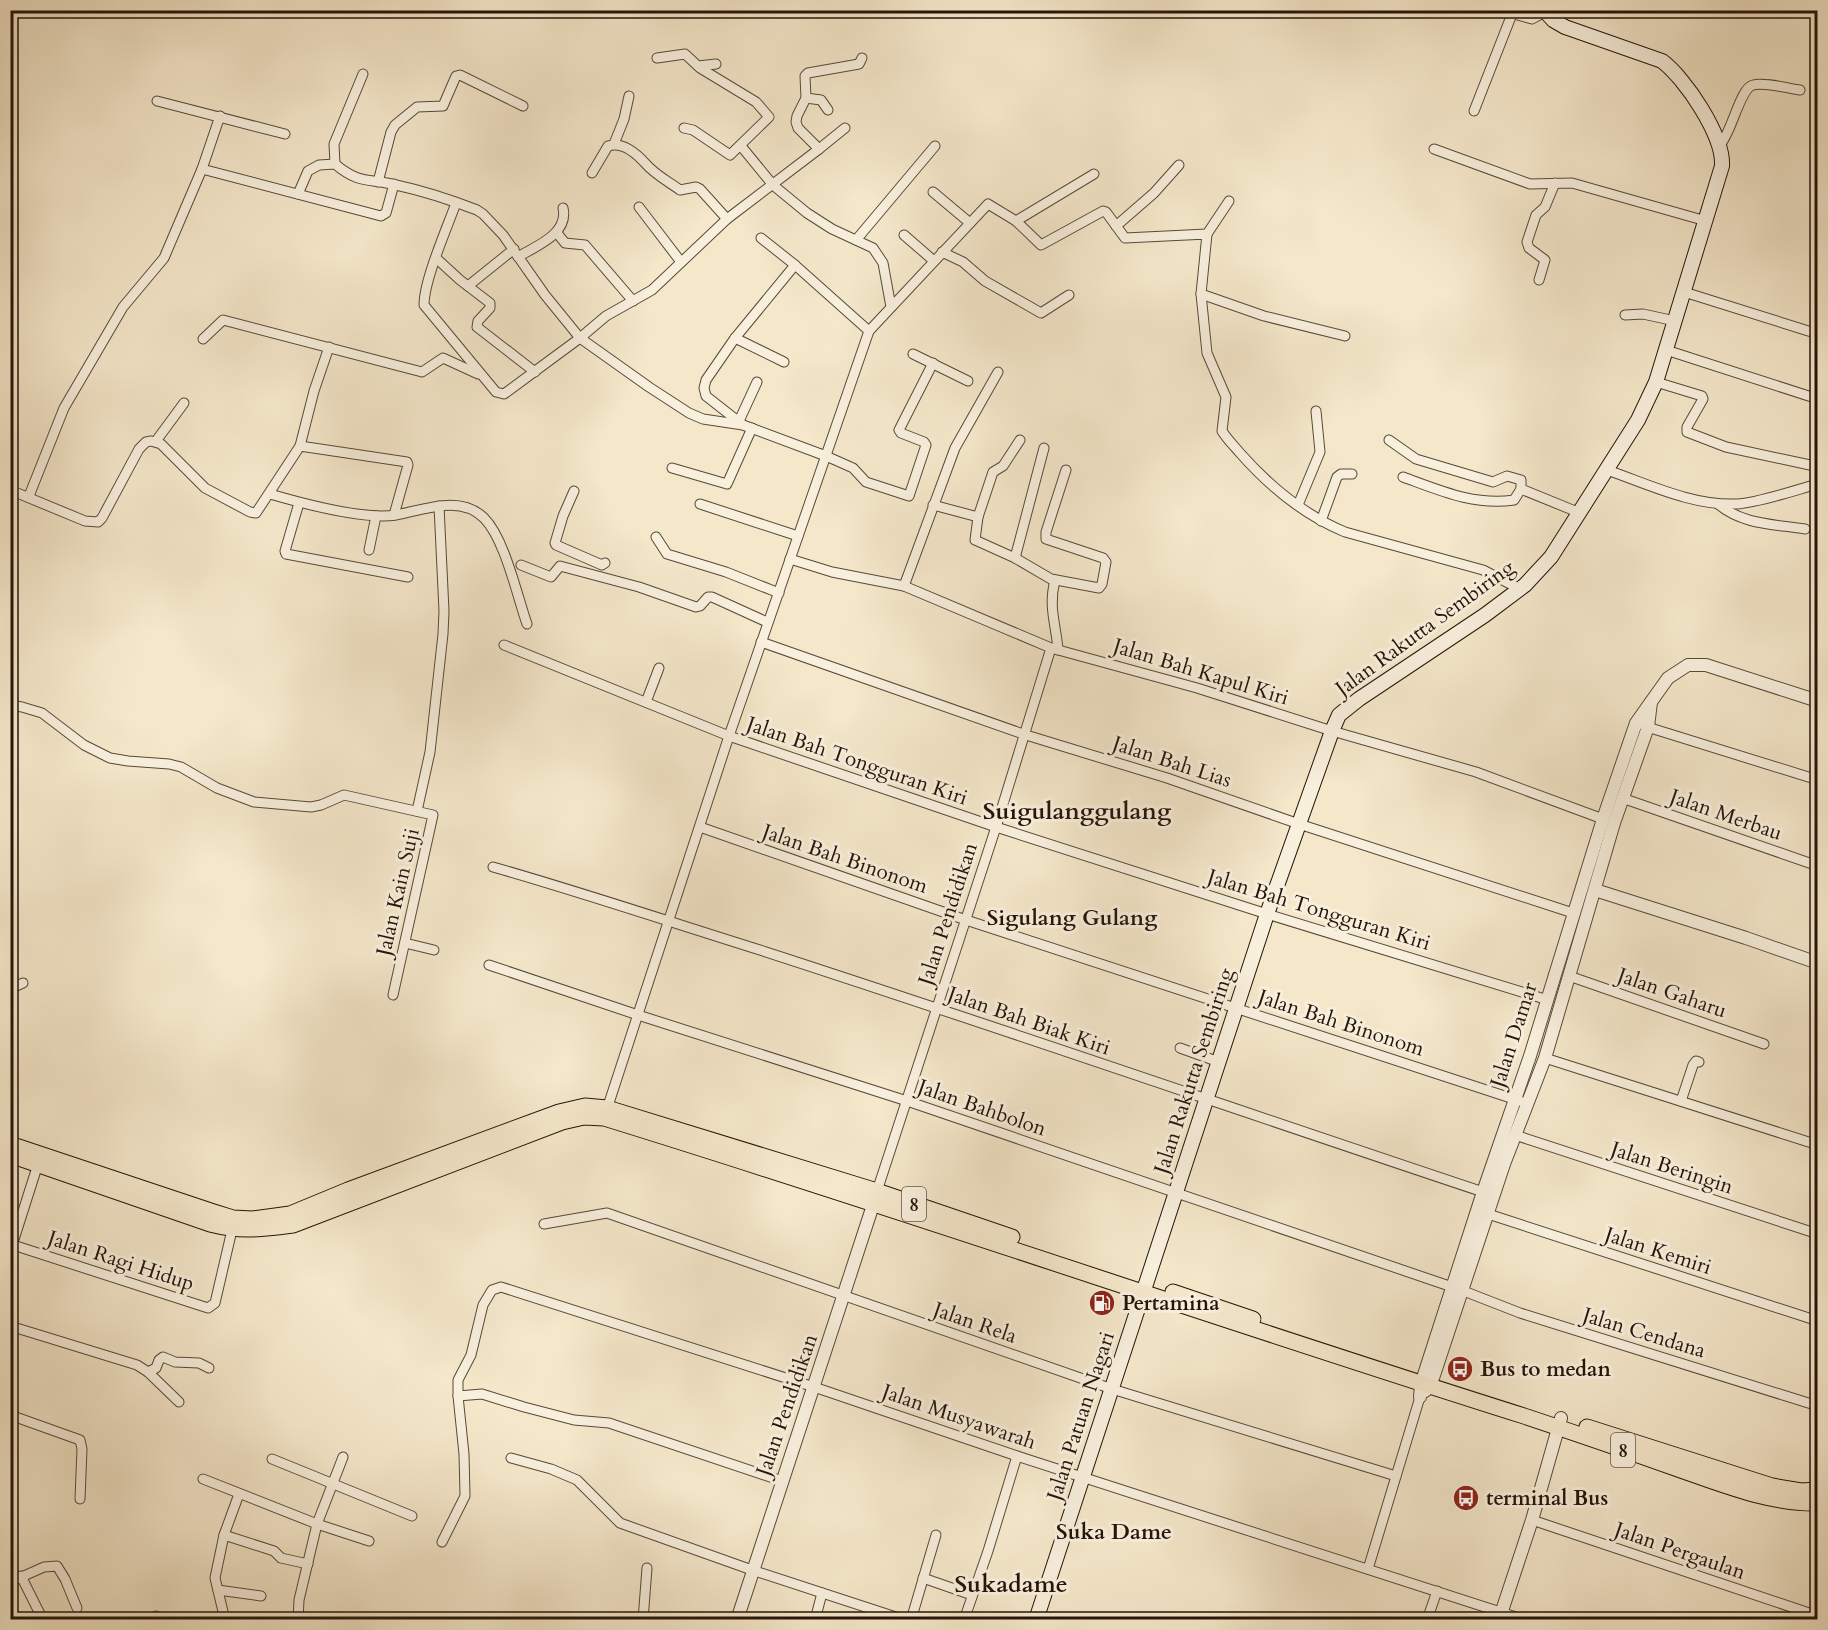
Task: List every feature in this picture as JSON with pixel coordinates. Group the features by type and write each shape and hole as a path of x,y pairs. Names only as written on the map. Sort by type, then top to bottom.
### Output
{"highway":[{"name":"8","path":"10,1144 233,1218 252,1219 290,1214 357,1186 559,1112 585,1106 876,1197 1426,1384 1772,1486 1801,1491 1818,1490"},
{"name":"8","path":"10,1155 232,1230 252,1230 293,1226 562,1122 605,1113"},
{"name":"8","path":"1560,1423 1729,1486 1799,1503 1818,1503"}],"main road":[{"name":"Jalan Rakutta Sembiring","path":"1146,1289 1175,1193 1267,914 1332,731 1340,716 1359,699 1520,589 1551,557 1638,420 1656,382 1666,350 1722,165 1720,145 1697,101 1669,66 1662,61 1565,27 1553,20 1545,11"},
{"name":"Jalan Patuan Nagari","path":"1036,1620 1146,1289"}],"street":[{"path":"1500,10 1532,19 1545,11"},
{"path":"1474,111 1512,14"},
{"path":"657,58 683,53 727,86 756,102 769,117 741,146 727,155 693,130 684,128"},
{"path":"819,149 798,128 796,122 806,98 806,74 859,64 862,58"},
{"path":"698,66 716,64"},
{"path":"335,164 334,144 363,74"},
{"path":"378,182 393,128 417,107 443,106 456,76 460,75 523,106"},
{"path":"1720,145 1730,132 1743,94 1749,87 1757,85 1800,90"},
{"path":"614,144 624,119 629,96"},
{"path":"806,98 821,100 828,110"},
{"path":"157,101 285,134"},
{"path":"29,496 64,408 123,307 164,258 202,169 220,116"},
{"path":"456,203 436,258 424,305 496,392 504,394 606,316 652,290 726,219 845,128"},
{"path":"592,173 608,146 614,144 621,146 634,152 680,190 698,188 726,219"},
{"path":"741,146 773,185 807,213 823,224 870,246 881,259 891,307"},
{"path":"856,240 935,146"},
{"path":"1434,149 1530,184 1572,183 1706,221"},
{"path":"298,194 308,171 318,165 335,164 354,178 394,184 483,214 516,253 580,338 689,413 707,421 744,425 853,468 866,483 909,496 926,445 899,430 933,363"},
{"path":"1116,226 1154,193 1179,165"},
{"path":"202,169 383,216 386,213 394,184"},
{"path":"1016,221 1094,174"},
{"path":"1539,280 1545,260 1529,248 1527,242 1536,215 1545,207 1555,183"},
{"path":"933,192 970,223"},
{"path":"1228,201 1207,234 1201,294 1208,357 1226,397 1223,434 1272,486 1321,521 1346,532 1483,570 1520,589"},
{"path":"605,1113 767,622 868,331 989,204 1016,221 1041,245 1101,211 1106,213 1125,238 1207,234"},
{"path":"639,207 681,262"},
{"path":"468,286 516,253 557,233 564,221 563,208"},
{"path":"557,233 570,245 585,245 598,257 633,301"},
{"path":"904,235 934,261"},
{"path":"760,238 795,265 868,331"},
{"path":"942,252 963,262 985,281 1041,314 1069,294"},
{"path":"436,258 490,303 490,308 478,321 477,327 535,372"},
{"path":"744,425 704,392 706,380 735,338 795,265"},
{"path":"1684,292 1818,334"},
{"path":"1201,294 1267,316 1345,336"},
{"path":"1625,315 1643,314 1675,321"},
{"path":"203,339 223,320 422,372 439,360 446,359 482,375"},
{"path":"735,338 784,362"},
{"path":"10,490 85,521 98,522 139,449 146,442 156,441 205,488 256,513 300,446 312,396 329,347"},
{"path":"1666,350 1818,399"},
{"path":"913,354 968,381"},
{"path":"904,586 955,448 998,372"},
{"path":"672,468 727,484 757,382"},
{"path":"1656,382 1702,396 1687,432 1726,447 1810,465"},
{"path":"156,441 183,403"},
{"path":"1298,505 1320,452 1316,411"},
{"path":"1020,440 1004,466 993,472 978,517 975,540 1055,580 1099,588 1106,562 1103,558 1046,539 1046,532 1066,470"},
{"path":"1389,440 1412,458 1493,482 1507,476 1521,480 1521,489 1514,500 1486,502 1455,496 1403,477"},
{"path":"300,446 407,462 394,515"},
{"path":"1015,558 1044,448"},
{"path":"1607,470 1681,496 1718,504 1740,504 1814,485 1818,482"},
{"path":"1321,521 1337,477 1341,474 1352,474"},
{"path":"1521,489 1580,513"},
{"path":"574,491 565,509 555,541 560,566 639,587 696,607 708,597 712,597 767,622"},
{"path":"270,494 299,503 376,516 394,515 439,506 471,510 485,519 496,537 527,624"},
{"path":"299,503 286,554 408,577"},
{"path":"700,504 798,536"},
{"path":"1718,504 1743,520 1805,529"},
{"path":"933,505 978,517"},
{"path":"417,811 430,752 443,634 439,506"},
{"path":"369,550 376,516"},
{"path":"656,537 667,554 726,572 779,592"},
{"path":"557,556 602,565 605,563"},
{"path":"521,565 551,577 554,576 557,556"},
{"name":"Jalan Bah Kapul Kiri","path":"790,559 832,572 904,586 1055,649 1197,688 1332,731 1476,772 1603,819"},
{"path":"1055,580 1051,614 1055,649"},
{"name":"Jalan Bah Lias","path":"761,642 1026,735 1167,778 1299,824 1573,913"},
{"name":"Jalan Bah Tongguran Kiri","path":"504,645 729,736 996,827 1267,914 1548,1000"},
{"name":"Jalan Pendidikan","path":"737,1620 1055,649"},
{"name":"Jalan Damar","path":"1457,1289 1488,1214 1499,1162 1520,1101 1573,913 1603,819 1651,701 1668,678 1689,665 1706,665 1818,701"},
{"path":"646,702 659,668"},
{"name":"Jalan Kain Suji","path":"10,705 22,706 42,713 84,745 110,758 174,765 217,788 254,802 311,807 344,795 432,814 393,995"},
{"path":"1642,725 1818,780"},
{"name":"Jalan Damar","path":"1426,1384 1457,1289 1483,1192 1515,1135 1520,1101 1545,1058 1642,725"},
{"name":"Jalan Merbau","path":"1622,798 1818,866"},
{"name":"Jalan Bah Binonom","path":"700,827 966,920 1520,1101"},
{"name":"Jalan Bah Biak Kiri","path":"493,867 586,893 1483,1192"},
{"path":"1595,890 1818,963"},
{"path":"405,943 434,950"},
{"name":"Jalan Bahbolon","path":"489,965 638,1016 907,1101 1457,1289"},
{"name":"Jalan Gaharu","path":"1569,976 1764,1044"},
{"path":"10,990 23,983"},
{"path":"1180,1048 1219,1062"},
{"path":"1545,1058 1818,1144"},
{"path":"1681,1101 1693,1065 1699,1062"},
{"name":"Jalan Beringin","path":"1515,1135 1818,1234"},
{"path":"11,1247 38,1164"},
{"name":"Jalan Rela","path":"544,1224 606,1213 1112,1389 1396,1476"},
{"name":"Jalan Kemiri","path":"1488,1214 1818,1321"},
{"name":"Jalan Ragi Hidup","path":"11,1247 208,1308 215,1303 232,1230"},
{"name":"Jalan Musyawarah","path":"458,1396 458,1380 471,1355 483,1305 495,1288 508,1289 1368,1569 1500,1616 1525,1620"},
{"name":"Jalan Cendana","path":"1457,1289 1520,1313 1818,1406"},
{"path":"10,1326 137,1365 148,1372 178,1402"},
{"path":"148,1372 156,1368 163,1357 175,1362 199,1363 209,1368"},
{"path":"1368,1569 1426,1384"},
{"path":"442,1542 465,1496 464,1454 458,1396 482,1394 574,1420 609,1424 782,1481"},
{"path":"10,1415 79,1439 82,1449 80,1499"},
{"path":"1500,1616 1532,1520 1560,1423"},
{"path":"964,1620 1017,1456"},
{"path":"298,1620 299,1600 317,1524 343,1457"},
{"path":"511,1458 551,1469 577,1480 619,1522 752,1570 905,1620"},
{"path":"272,1459 412,1516"},
{"path":"203,1479 317,1524 369,1541"},
{"path":"225,1620 215,1577 224,1535 239,1494"},
{"name":"Jalan Pergaulan","path":"1532,1520 1818,1616"},
{"path":"910,1620 936,1534"},
{"path":"224,1535 274,1551 281,1558 308,1564"},
{"path":"10,1582 44,1567 57,1566 77,1608"},
{"path":"643,1620 647,1568"},
{"path":"21,1576 43,1620"},
{"path":"923,1578 972,1596"},
{"path":"218,1590 261,1596"},
{"path":"1427,1620 1437,1592"},
{"path":"815,1620 822,1593"}],"place":[{"name":"Pertamina","path":"1102,1303"},
{"name":"Bus to medan","path":"1460,1369"},
{"name":"terminal Bus","path":"1466,1498"}],"district":[{"name":"Suigulanggulang","path":"1077,811"},
{"name":"Sigulang Gulang","path":"1072,918"},
{"name":"Suka Dame","path":"1114,1532"},
{"name":"Sukadame","path":"1011,1584"}]}
